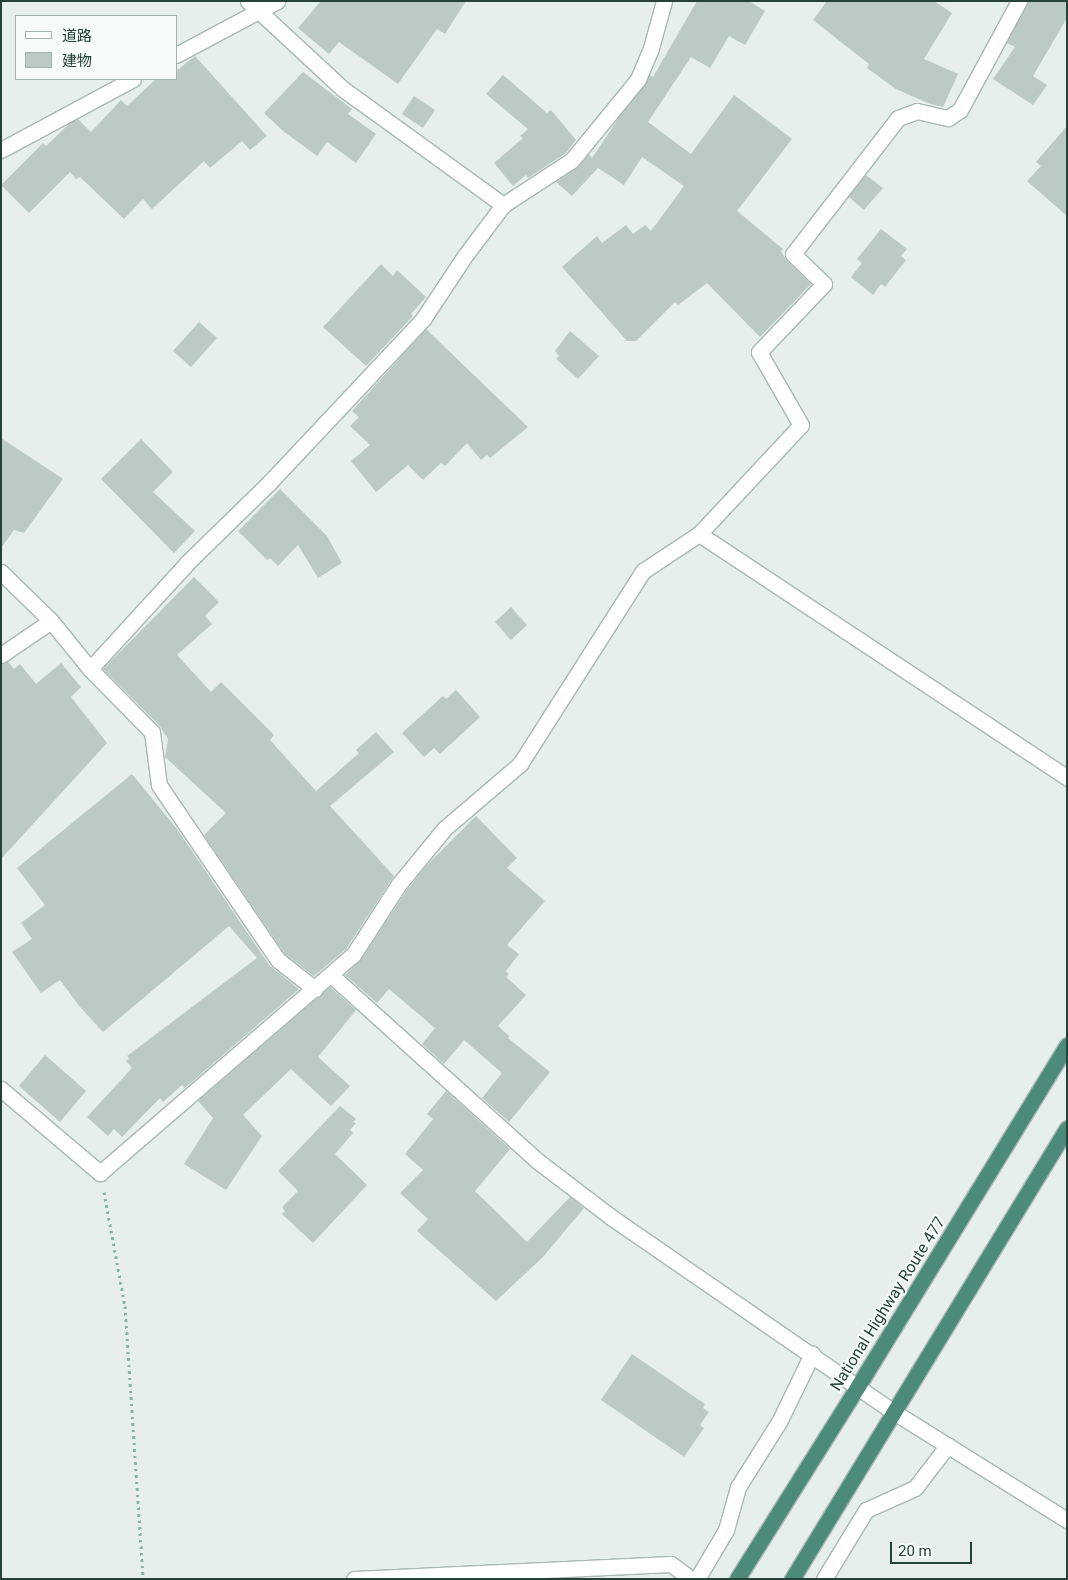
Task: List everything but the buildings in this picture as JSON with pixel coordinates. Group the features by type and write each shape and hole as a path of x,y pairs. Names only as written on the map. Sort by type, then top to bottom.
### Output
{"highway":[{"name":"National Highway Route 477","path":"737,1579 1067,1045"},
{"path":"792,1579 1067,1128"}],"street":[{"path":"178,54 253,6 277,1"},
{"path":"90,669 187,563 269,483 423,319 464,257 503,205 572,160 638,79 651,48 664,1"},
{"path":"1,1089 100,1173 315,989 353,954 399,884 445,828 520,764 643,571 699,534 800,425 759,352 824,284 793,254 898,118 917,111 948,118 960,110 1019,1"},
{"path":"253,6 343,89 503,205"},
{"path":"1,150 131,80"},
{"path":"699,534 1067,778"},
{"path":"1,572 51,621 90,669 152,732 159,785 278,960 315,989"},
{"path":"1,655 51,621"},
{"path":"331,975 547,1168 611,1217 894,1412 1067,1520"},
{"path":"697,1579 726,1530 738,1487 779,1422 812,1354"},
{"path":"824,1579 866,1510 915,1488 948,1445"},
{"path":"354,1579 671,1564 691,1579"}],"path":[{"path":"100,1173 125,1306 143,1579"}]}
